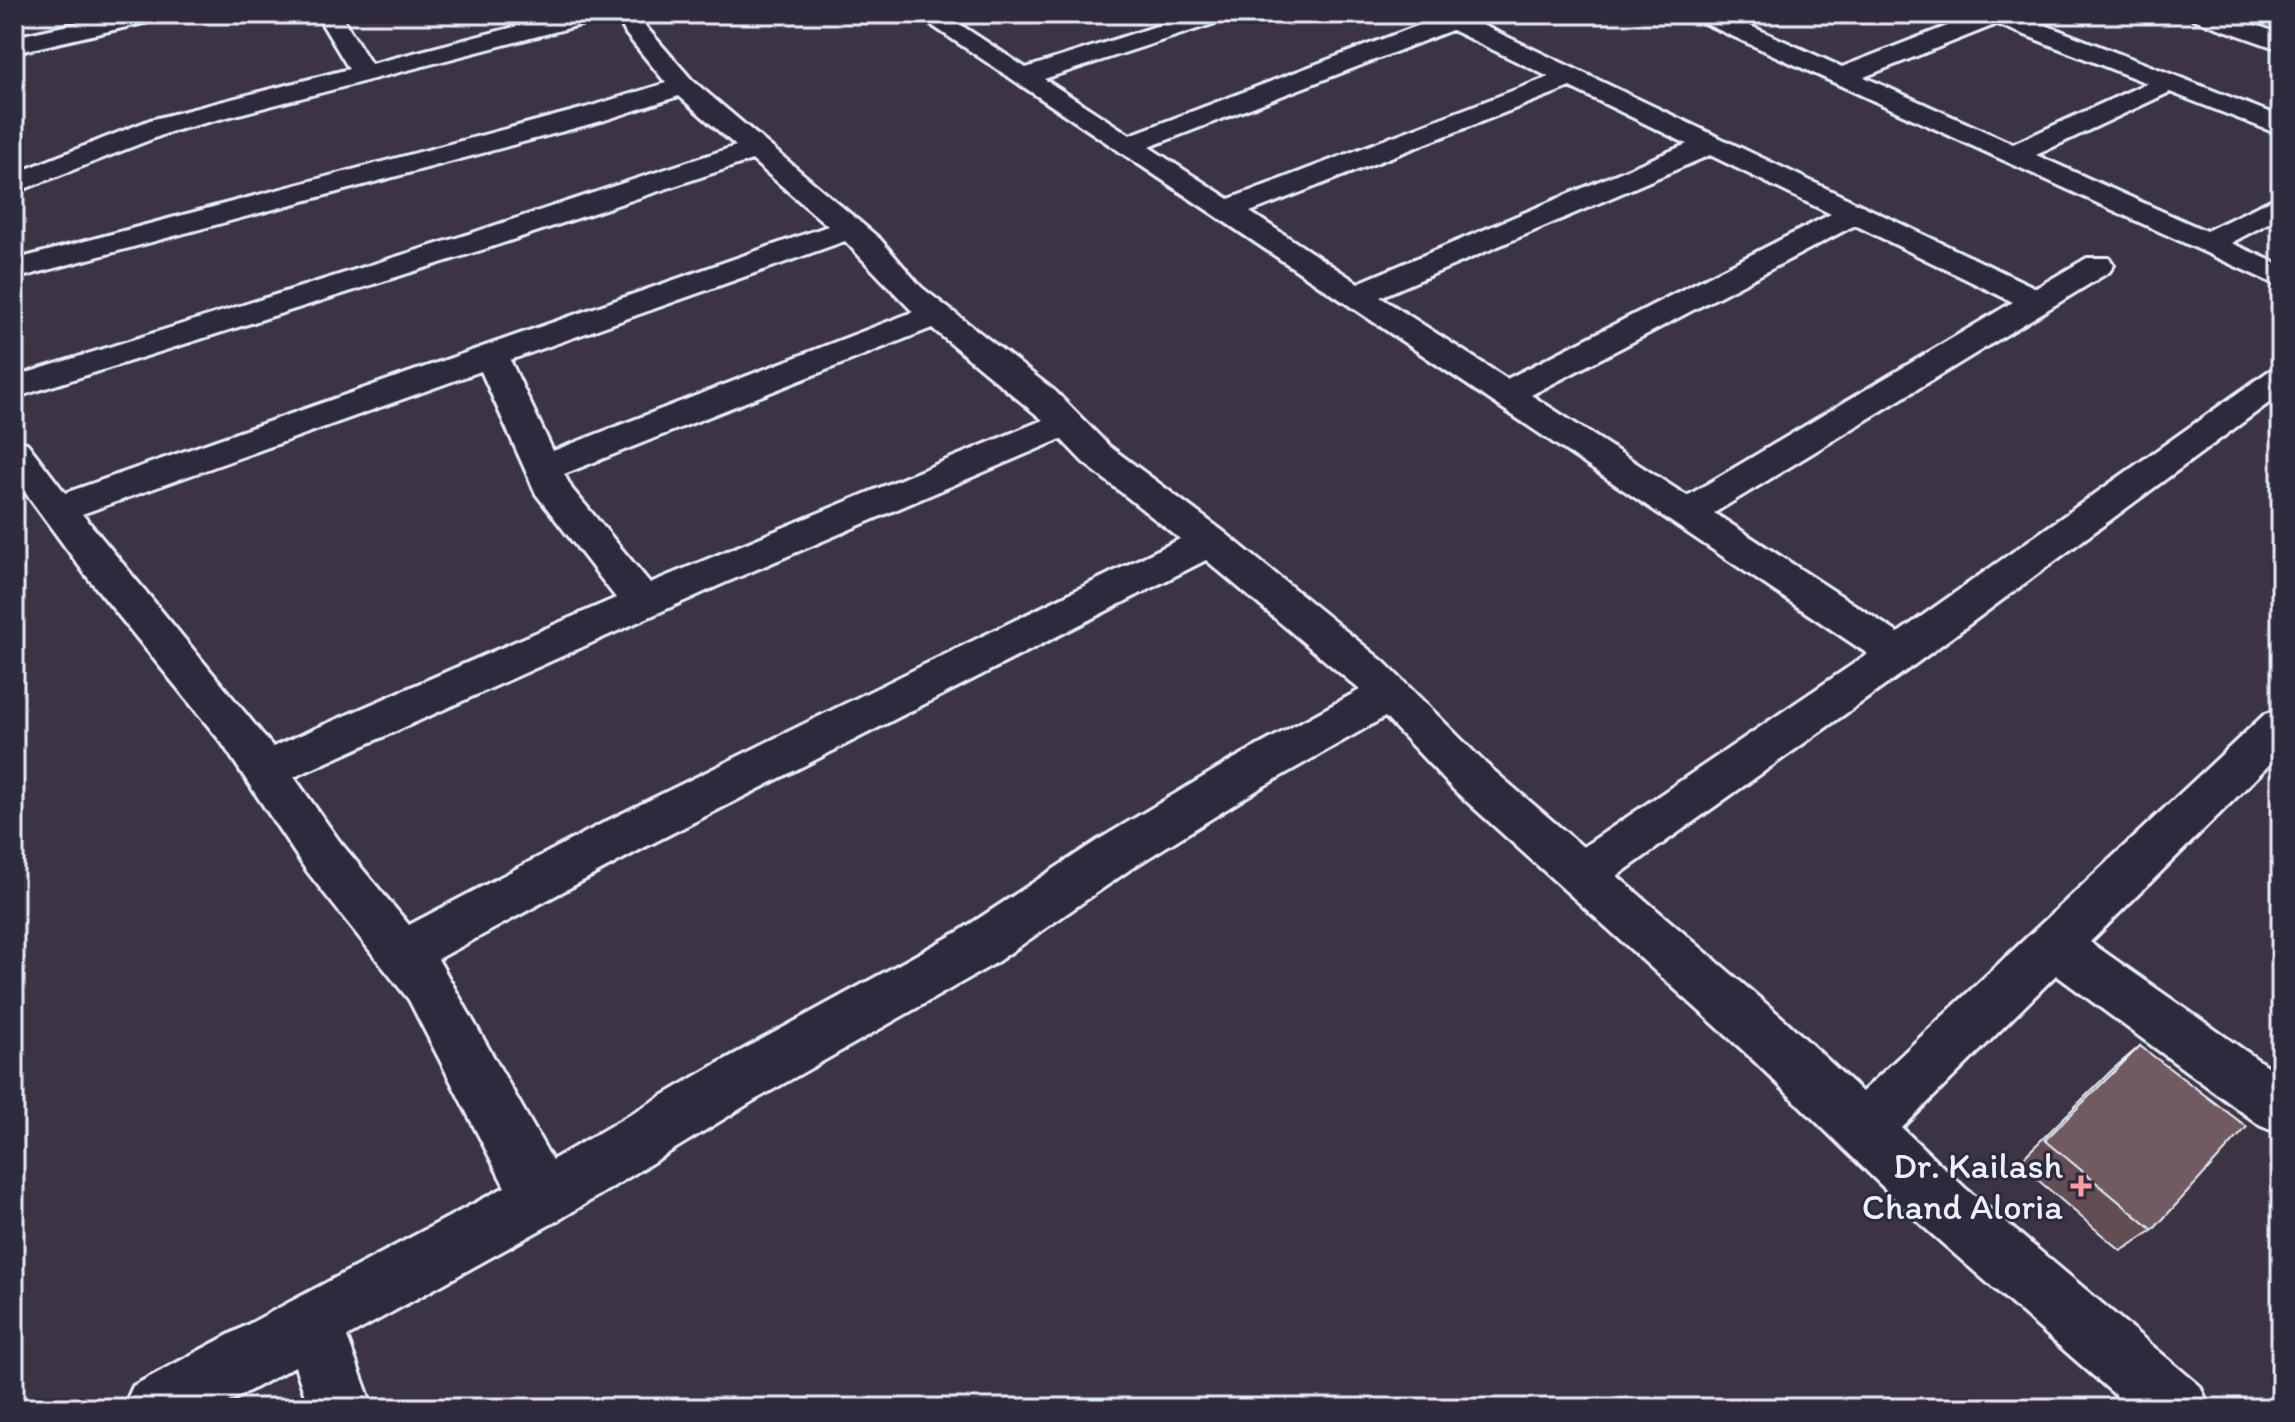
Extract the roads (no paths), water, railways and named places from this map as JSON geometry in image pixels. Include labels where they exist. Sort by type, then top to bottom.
[{"type":"street","points":[[14,45],[148,14]]},
{"type":"street","points":[[328,14],[364,73]]},
{"type":"street","points":[[14,184],[160,126],[600,14],[635,29],[683,86],[850,229],[910,294],[1031,388],[1096,454],[1210,541],[1389,694],[1470,777],[1766,1037],[1945,1208],[2178,1408]]},
{"type":"street","points":[[1024,77],[1219,14]]},
{"type":"street","points":[[1704,14],[2281,277]]},
{"type":"street","points":[[1841,77],[1996,14],[2281,127]]},
{"type":"street","points":[[2202,14],[2281,42]]},
{"type":"street","points":[[939,16],[1024,77],[1899,654]]},
{"type":"street","points":[[1128,145],[1446,17],[2037,301]]},
{"type":"street","points":[[1226,211],[1573,77]]},
{"type":"street","points":[[2013,155],[2169,83]]},
{"type":"street","points":[[14,270],[595,114],[683,86]]},
{"type":"street","points":[[1355,296],[1711,144]]},
{"type":"street","points":[[14,388],[297,297],[552,221],[758,148]]},
{"type":"street","points":[[2209,242],[2281,204]]},
{"type":"street","points":[[1504,395],[1856,213]]},
{"type":"street","points":[[58,509],[259,434],[850,229]]},
{"type":"street","points":[[1685,514],[2098,265]]},
{"type":"street","points":[[544,468],[937,314]]},
{"type":"street","points":[[491,356],[555,494],[643,603]]},
{"type":"street","points":[[1581,875],[1899,654],[2281,378]]},
{"type":"street","points":[[265,770],[643,603],[1067,423]]},
{"type":"street","points":[[14,451],[238,731],[323,856],[427,984],[542,1198]]},
{"type":"street","points":[[401,954],[628,833],[1210,541]]},
{"type":"street","points":[[155,1408],[310,1321],[542,1198],[734,1083],[976,948],[1115,854],[1246,774],[1389,694]]},
{"type":"street","points":[[1862,1129],[2281,726]]},
{"type":"street","points":[[2053,944],[2281,1108]]},
{"type":"street","points":[[310,1321],[341,1408]]},
{"type":"place","name":"Dr. Kailash Chand Aloria","points":[[2081,1186]]}]
